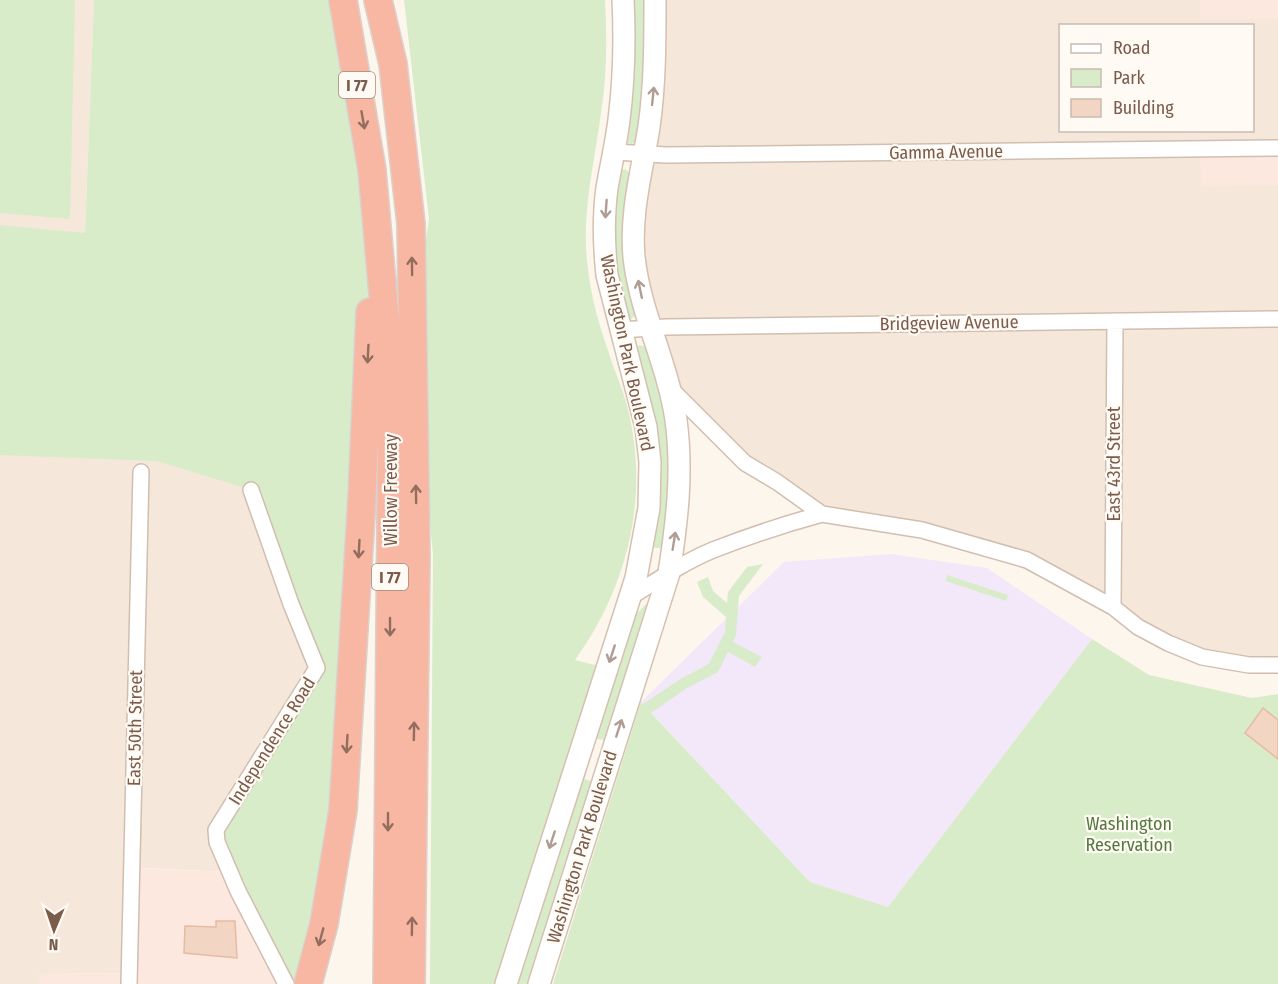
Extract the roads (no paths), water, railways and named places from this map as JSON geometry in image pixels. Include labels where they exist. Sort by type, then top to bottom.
[{"type":"highway","name":"Willow Freeway","points":[[343,0],[372,170],[392,396],[387,984]]},
{"type":"highway","name":"Willow Freeway","points":[[378,0],[393,64],[411,224],[416,556],[411,984]]},
{"type":"highway","points":[[388,0],[393,64]]},
{"type":"highway","points":[[308,984],[324,924],[343,810],[370,318],[372,170]]},
{"type":"street","name":"Washington Park Boulevard","points":[[506,984],[629,598],[641,558],[649,508],[650,462],[641,403],[608,275],[604,237],[607,189],[615,152],[625,61],[623,0]]},
{"type":"street","name":"Washington Park Boulevard","points":[[539,984],[669,573],[678,513],[680,483],[676,419],[640,293],[633,244],[635,199],[644,154],[654,76],[655,0]]},
{"type":"street","name":"Gamma Avenue","points":[[615,152],[723,155],[1278,148]]},
{"type":"street","name":"Bridgeview Avenue","points":[[621,330],[651,327],[1278,319]]},
{"type":"street","name":"East 43rd Street","points":[[1113,607],[1115,321]]},
{"type":"street","name":"Washington Park Boulevard","points":[[668,385],[745,464],[777,482],[822,514]]},
{"type":"street","name":"East 50th Street","points":[[129,984],[141,472]]},
{"type":"street","name":"Independence Road","points":[[251,490],[291,604],[315,658],[317,668],[216,830],[217,842],[238,891],[286,984]]},
{"type":"street","name":"Washington Park Boulevard","points":[[629,598],[669,573],[712,551],[780,525],[822,514],[922,530],[1027,560],[1113,607],[1138,627],[1168,643],[1202,657],[1250,665],[1278,665]]},
{"type":"park label","name":"Washington Reservation","points":[[1129,834]]}]
